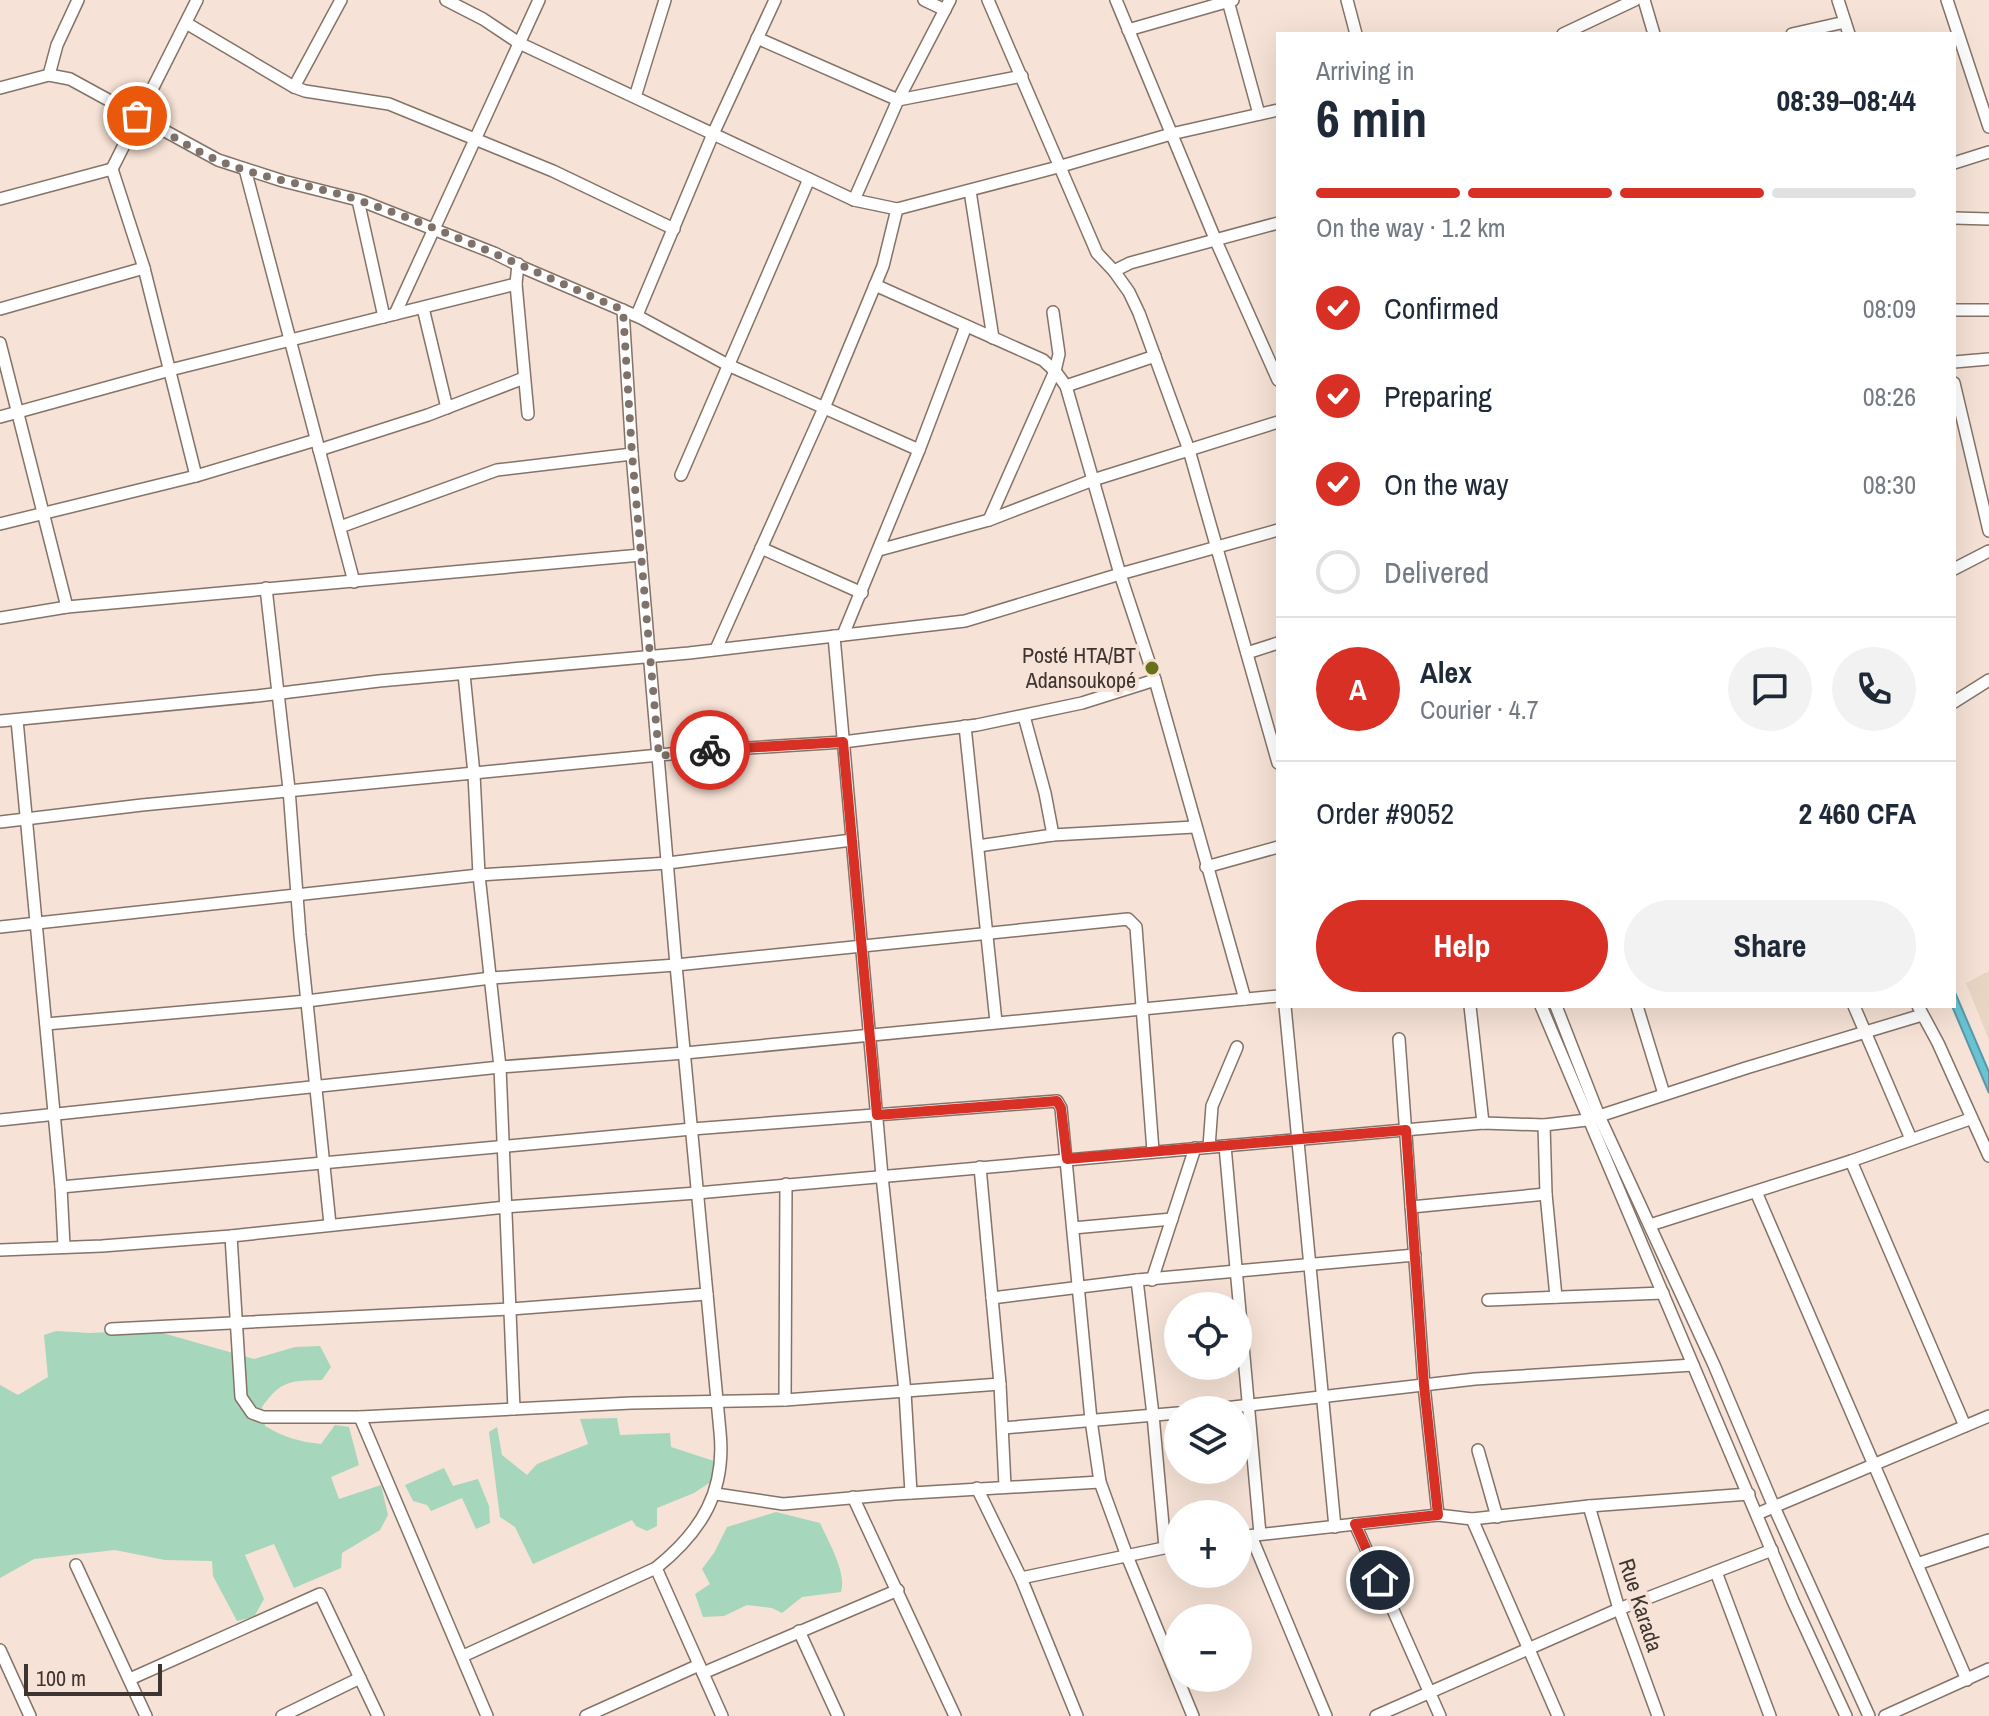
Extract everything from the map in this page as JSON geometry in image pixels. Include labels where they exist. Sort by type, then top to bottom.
[{"type":"street","points":[[49,75],[57,45],[78,0]]},
{"type":"street","points":[[196,476],[144,268],[112,169],[197,0]]},
{"type":"street","points":[[294,87],[341,0]]},
{"type":"street","points":[[446,0],[483,19],[519,43],[854,200],[897,209],[1171,134],[1276,110]]},
{"type":"street","points":[[390,316],[539,0]]},
{"type":"street","points":[[635,97],[665,0]]},
{"type":"street","points":[[637,315],[713,134],[775,0]]},
{"type":"street","points":[[854,200],[898,100],[948,5],[924,0]]},
{"type":"street","points":[[988,0],[1097,253],[1129,292],[1155,356],[1189,450],[1276,751]]},
{"type":"street","points":[[1116,0],[1216,241],[1276,376]]},
{"type":"street","points":[[1347,0],[1355,32]]},
{"type":"street","points":[[1567,32],[1635,0]]},
{"type":"street","points":[[1644,0],[1653,32]]},
{"type":"street","points":[[1810,32],[1847,28],[1838,0]]},
{"type":"street","points":[[1947,0],[1989,127]]},
{"type":"street","points":[[1128,30],[1230,1],[1259,114]]},
{"type":"street","points":[[186,23],[294,87],[389,104],[553,171],[674,229]]},
{"type":"street","points":[[757,38],[898,100],[1022,76]]},
{"type":"street","points":[[0,88],[49,75],[70,79],[218,160],[358,200],[518,264],[637,315],[728,365],[919,450]]},
{"type":"street","points":[[1956,162],[1989,152]]},
{"type":"street","points":[[0,199],[112,169]]},
{"type":"street","points":[[245,169],[354,582]]},
{"type":"street","points":[[681,475],[809,179]]},
{"type":"street","points":[[970,191],[993,338]]},
{"type":"street","points":[[358,200],[390,316]]},
{"type":"street","points":[[716,649],[824,408],[883,266],[897,209]]},
{"type":"street","points":[[1956,218],[1989,219]]},
{"type":"street","points":[[1114,271],[1130,263],[1276,224]]},
{"type":"street","points":[[518,264],[516,284],[528,414]]},
{"type":"street","points":[[0,309],[144,268]]},
{"type":"street","points":[[0,417],[170,370],[516,284]]},
{"type":"street","points":[[875,285],[1043,360],[1066,386],[1120,574],[1155,680],[1245,999]]},
{"type":"street","points":[[423,308],[447,408]]},
{"type":"street","points":[[463,1656],[656,1568],[683,1543],[716,1494],[722,1459],[649,654],[623,310]]},
{"type":"street","points":[[1956,310],[1989,310]]},
{"type":"street","points":[[989,520],[1055,371],[1059,354],[1053,312]]},
{"type":"street","points":[[911,1493],[905,1392],[843,742],[839,636],[862,593],[966,326]]},
{"type":"street","points":[[0,343],[67,607]]},
{"type":"street","points":[[1066,386],[1155,356]]},
{"type":"street","points":[[1956,362],[1989,359]]},
{"type":"street","points":[[0,524],[317,445],[447,408],[524,378]]},
{"type":"street","points":[[1956,391],[1989,531]]},
{"type":"street","points":[[879,550],[989,520],[1093,480],[1276,423]]},
{"type":"street","points":[[340,527],[497,470],[632,454]]},
{"type":"street","points":[[0,721],[965,621],[1276,531]]},
{"type":"street","points":[[761,548],[862,593]]},
{"type":"street","points":[[1956,568],[1989,551]]},
{"type":"street","points":[[0,618],[67,607],[641,555]]},
{"type":"street","points":[[266,588],[289,792],[330,1224]]},
{"type":"street","points":[[1247,653],[1276,644]]},
{"type":"street","points":[[464,674],[474,774],[479,875],[500,1067],[514,1409]]},
{"type":"street","points":[[0,822],[659,756],[843,742],[1024,716],[1082,703],[1155,680]]},
{"type":"street","points":[[1956,701],[1989,680]]},
{"type":"street","points":[[1024,716],[1053,835]]},
{"type":"street","points":[[17,720],[64,1246]]},
{"type":"street","points":[[965,726],[996,1022]]},
{"type":"street","points":[[978,846],[1053,835],[1194,827]]},
{"type":"street","points":[[0,927],[479,875],[668,863],[852,840]]},
{"type":"street","points":[[1206,867],[1276,848]]},
{"type":"street","points":[[46,1024],[307,1001],[491,978],[676,965],[1131,920],[1136,927],[1153,1151]]},
{"type":"street","points":[[0,1120],[500,1067],[685,1053],[1276,996]]},
{"type":"street","points":[[1285,1008],[1335,1527]]},
{"type":"street","points":[[1470,1008],[1483,1123]]},
{"type":"street","points":[[1542,1008],[1593,1118],[1693,1365],[1846,1716]]},
{"type":"street","points":[[1557,1008],[1593,1118],[1650,1225],[1869,1716]]},
{"type":"street","points":[[1638,1008],[1664,1094]]},
{"type":"street","points":[[1855,1008],[1911,1139]]},
{"type":"street","points":[[0,1250],[231,1236],[506,1207],[697,1193],[1483,1123],[1544,1125],[1593,1118],[1865,1033],[1920,1010],[1989,1156]]},
{"type":"street","points":[[1399,1039],[1424,1385],[1438,1515]]},
{"type":"street","points":[[1209,1147],[1214,1100],[1237,1047]]},
{"type":"street","points":[[61,1187],[692,1129],[1057,1101],[1061,1108],[1067,1159],[1091,1420],[1100,1482],[1193,1716]]},
{"type":"street","points":[[1650,1225],[1851,1161],[1970,1119]]},
{"type":"street","points":[[1544,1125],[1546,1194],[1556,1297]]},
{"type":"street","points":[[1225,1146],[1234,1272],[1248,1396]]},
{"type":"street","points":[[1152,1280],[1195,1148]]},
{"type":"street","points":[[1851,1161],[1965,1426]]},
{"type":"street","points":[[980,1167],[1000,1384],[1005,1486]]},
{"type":"street","points":[[785,1400],[786,1184]]},
{"type":"street","points":[[1756,1192],[1967,1680]]},
{"type":"street","points":[[1411,1207],[1546,1194]]},
{"type":"street","points":[[1073,1228],[1172,1219]]},
{"type":"street","points":[[231,1236],[241,1397],[252,1413],[263,1417],[360,1417],[785,1400],[1000,1384]]},
{"type":"street","points":[[992,1298],[1137,1280],[1415,1255]]},
{"type":"street","points":[[1137,1280],[1165,1500]]},
{"type":"street","points":[[1488,1300],[1663,1293]]},
{"type":"street","points":[[111,1329],[511,1309],[707,1294]]},
{"type":"street","points":[[1252,1406],[1475,1379],[1693,1365]]},
{"type":"street","points":[[1003,1428],[1164,1414]]},
{"type":"street","points":[[1757,1514],[1989,1416]]},
{"type":"street","points":[[360,1417],[487,1716]]},
{"type":"street","points":[[1478,1450],[1497,1517]]},
{"type":"street","points":[[1252,1461],[1256,1535],[1326,1716]]},
{"type":"street","points":[[716,1494],[783,1504],[1005,1486],[1100,1482]]},
{"type":"street","points":[[977,1488],[1021,1578],[1077,1716]]},
{"type":"street","points":[[1252,1535],[1438,1515],[1472,1519],[1589,1506],[1749,1494]]},
{"type":"street","points":[[853,1497],[955,1716]]},
{"type":"street","name":"Rue Karada","points":[[1589,1506],[1619,1609],[1658,1716]]},
{"type":"street","points":[[1472,1519],[1558,1716]]},
{"type":"street","points":[[1355,1524],[1440,1716]]},
{"type":"street","points":[[1917,1564],[1989,1540]]},
{"type":"street","points":[[1021,1578],[1164,1548]]},
{"type":"street","points":[[1376,1716],[1619,1609],[1772,1550]]},
{"type":"street","points":[[76,1565],[146,1716]]},
{"type":"street","points":[[656,1568],[722,1716]]},
{"type":"street","points":[[1716,1572],[1770,1716]]},
{"type":"street","points":[[586,1716],[898,1590]]},
{"type":"street","points":[[130,1679],[320,1594],[378,1716]]},
{"type":"street","points":[[799,1631],[838,1716]]},
{"type":"street","points":[[0,1650],[30,1716]]},
{"type":"street","points":[[1885,1716],[1989,1669]]},
{"type":"street","points":[[282,1716],[360,1678]]},
{"type":"shaded area","points":[[1989,971],[1989,1040],[1966,983]]},
{"type":"green space","points":[[152,1330],[254,1359],[295,1347],[320,1346],[331,1367],[322,1380],[294,1382],[275,1392],[262,1407],[265,1426],[292,1438],[321,1444],[335,1425],[349,1427],[359,1465],[331,1477],[339,1499],[381,1485],[388,1515],[380,1530],[342,1553],[341,1568],[294,1588],[274,1544],[245,1555],[264,1599],[254,1617],[237,1621],[213,1576],[212,1561],[165,1560],[115,1550],[34,1559],[0,1578],[0,1385],[18,1395],[48,1377],[44,1335],[56,1331]]},
{"type":"green space","points":[[617,1418],[620,1435],[670,1433],[671,1447],[714,1461],[712,1481],[694,1493],[657,1508],[657,1526],[647,1531],[636,1526],[632,1520],[533,1564],[515,1527],[500,1517],[489,1432],[497,1427],[502,1455],[527,1475],[537,1464],[588,1444],[580,1419]]},
{"type":"green space","points":[[444,1468],[453,1486],[478,1479],[489,1506],[490,1523],[476,1529],[462,1498],[431,1511],[427,1505],[413,1501],[405,1485]]},
{"type":"green space","points":[[776,1512],[820,1523],[839,1566],[841,1592],[802,1597],[782,1613],[772,1608],[747,1605],[724,1616],[703,1617],[695,1594],[710,1584],[702,1569],[727,1527]]},
{"type":"water","points":[[1956,995],[1989,1072],[1989,1093],[1953,1008],[1956,1008]]},
{"type":"way so far","points":[[137,116],[218,160],[362,201],[494,253],[623,310],[632,454],[659,756],[710,750]]},
{"type":"place","name":"Posté HTA/BT Adansoukopé","points":[[1152,668]]},
{"type":"route","points":[[710,750],[843,742],[877,1115],[1057,1101],[1061,1108],[1067,1159],[1406,1130],[1424,1385],[1438,1515],[1355,1524],[1380,1580]]}]
